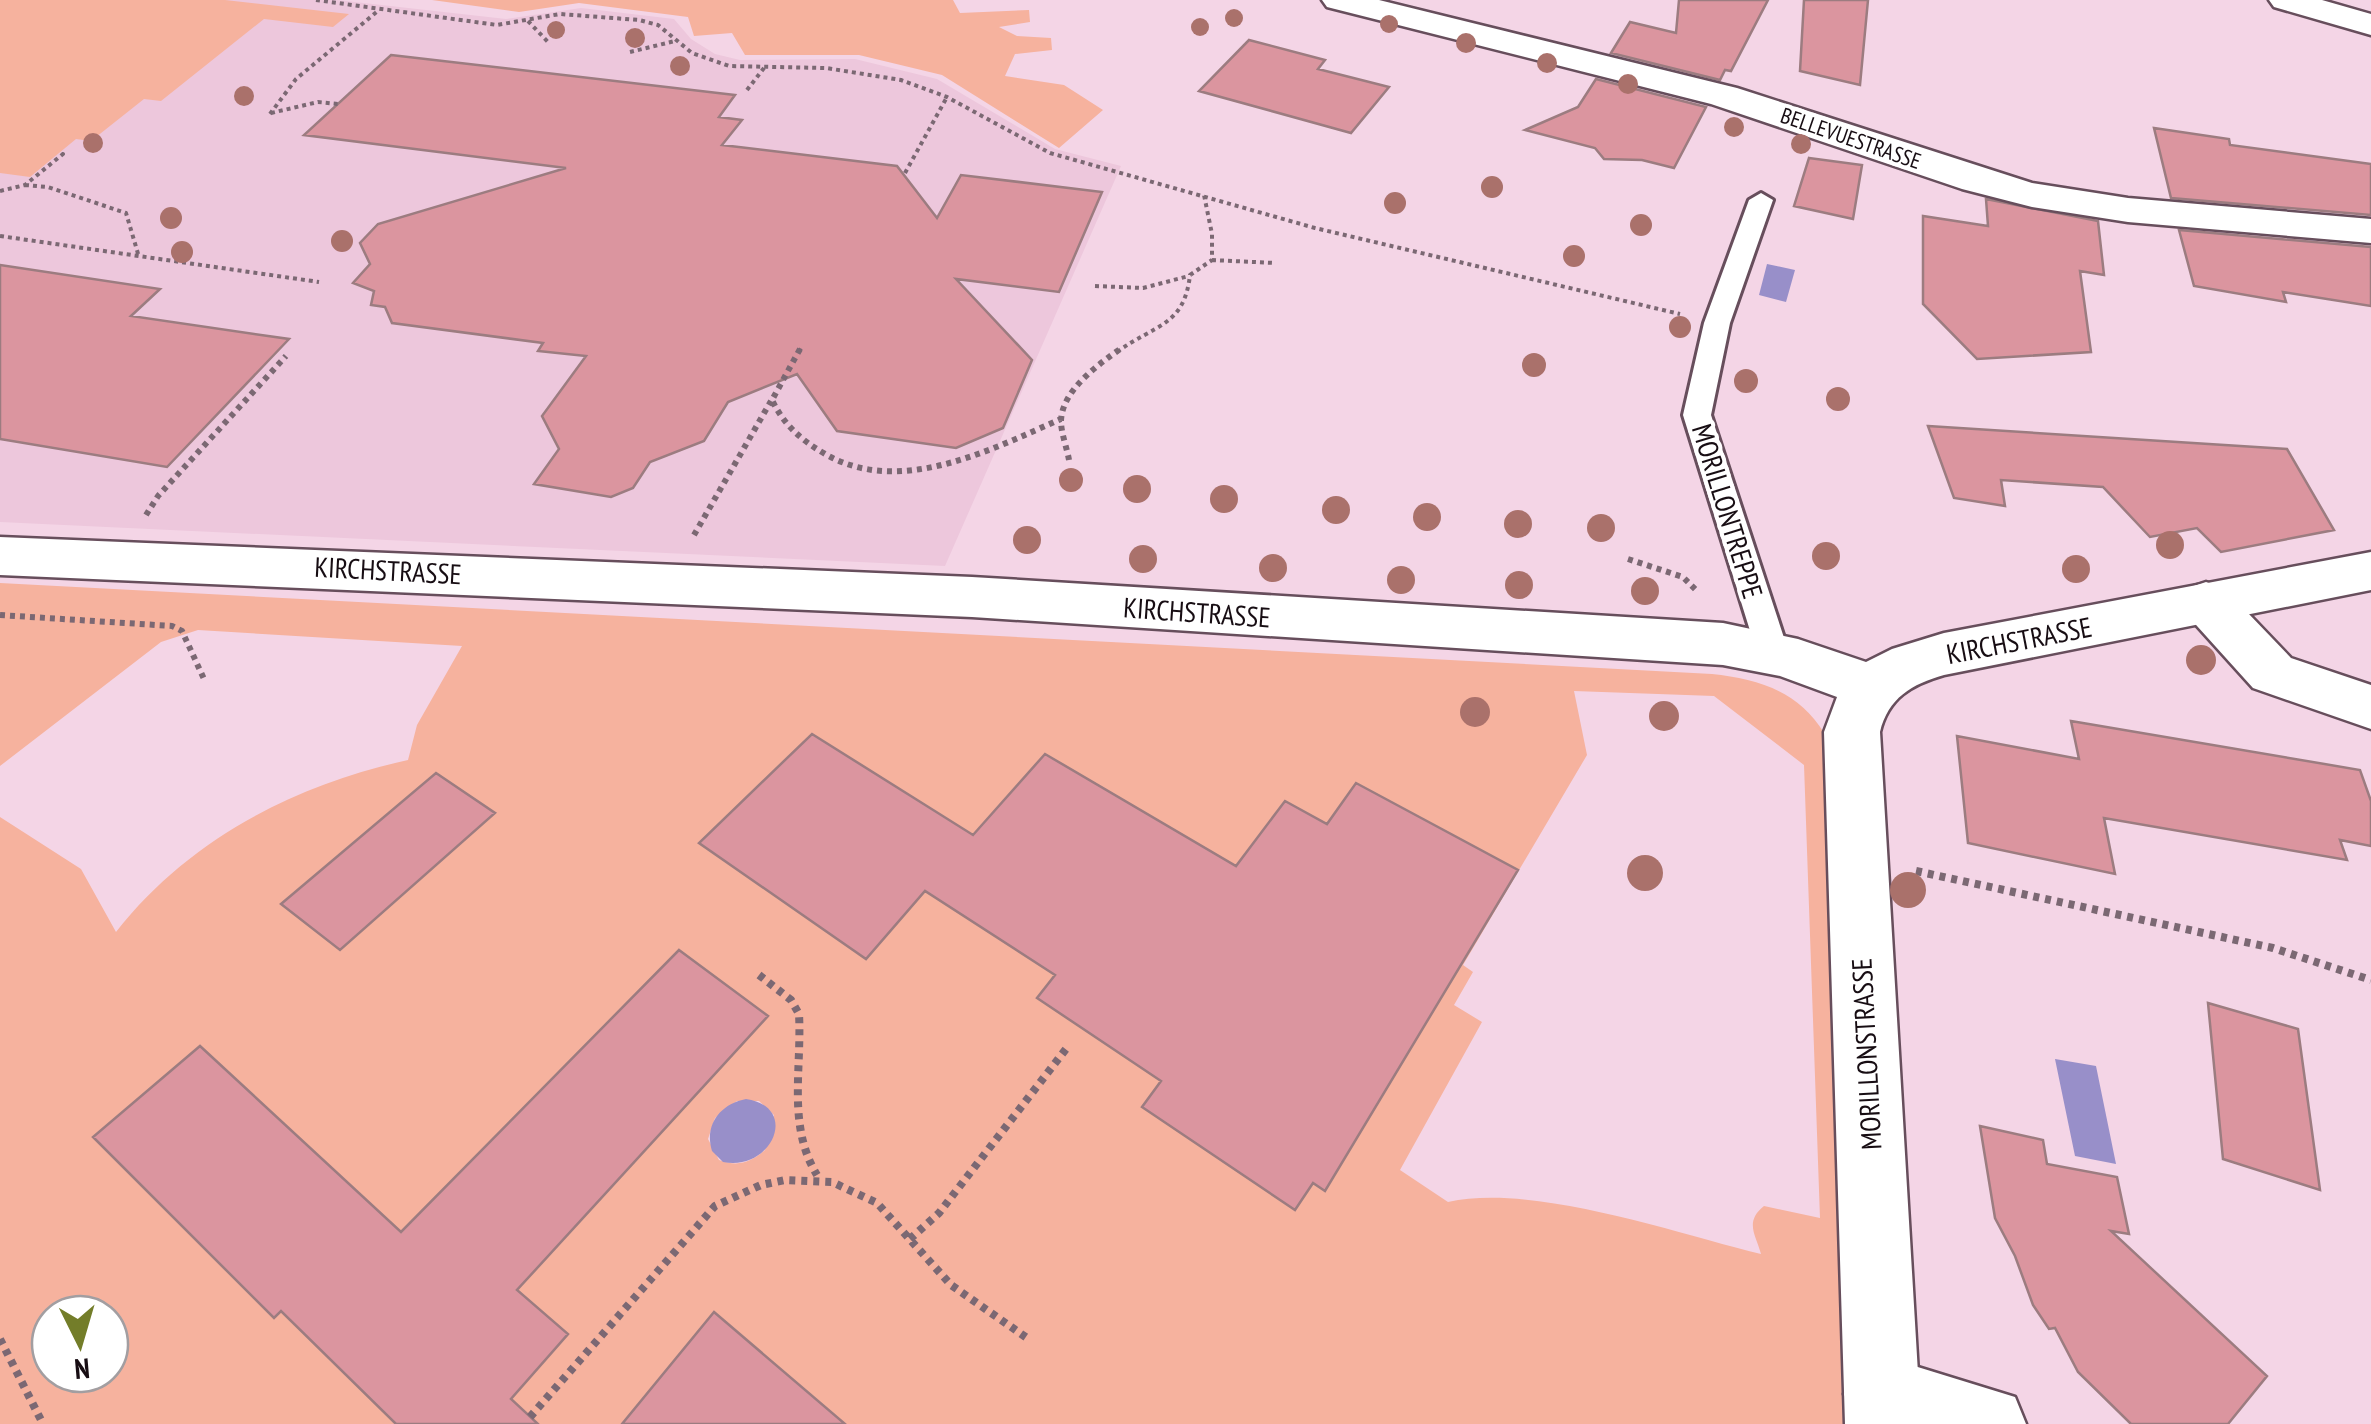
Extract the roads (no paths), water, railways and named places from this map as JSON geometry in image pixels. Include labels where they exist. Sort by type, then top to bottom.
[{"type":"street","name":"BELLEVUESTRASSE","points":[[1339,0],[1724,96],[1976,181],[2032,195],[2128,210],[2371,232]]},
{"type":"street","points":[[2286,0],[2371,26]]},
{"type":"street","name":"KIRCHSTRASSE","points":[[0,556],[972,597],[1772,650],[1869,687],[1894,670],[1944,654],[2371,571]]},
{"type":"street","points":[[2206,602],[2272,673],[2371,707]]},
{"type":"street","name":"MORILLONSTRASSE","points":[[1869,687],[1852,732],[1882,1409]]},
{"type":"street","points":[[1882,1409],[1988,1424]]},
{"type":"lane","name":"MORILLONTREPPE","points":[[1762,200],[1717,323],[1697,415],[1772,650]]}]
